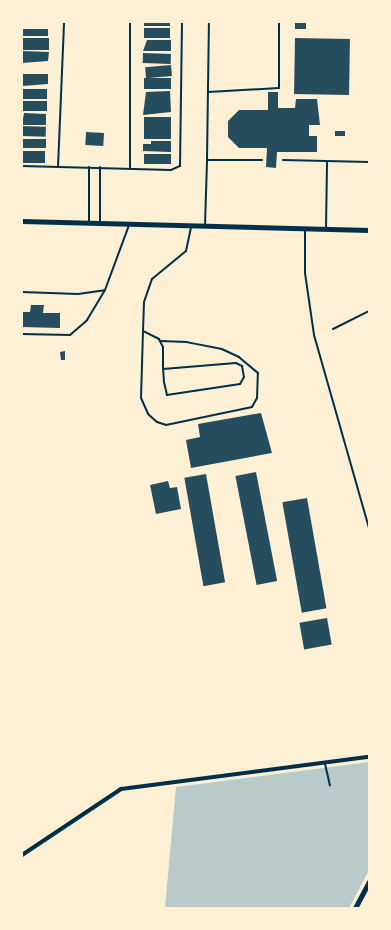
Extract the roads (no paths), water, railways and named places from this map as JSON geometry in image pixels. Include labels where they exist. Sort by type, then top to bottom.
[{"type":"street","points":[[22,221],[369,230]]},
{"type":"street","points":[[22,856],[121,789],[325,764],[369,757]]},
{"type":"street","points":[[355,908],[369,882]]},
{"type":"lane","points":[[58,167],[64,22]]},
{"type":"lane","points":[[130,22],[130,168]]},
{"type":"lane","points":[[22,166],[171,170],[180,166],[182,22]]},
{"type":"lane","points":[[205,226],[209,22]]},
{"type":"lane","points":[[208,92],[279,88],[279,22]]},
{"type":"lane","points":[[207,160],[262,160]]},
{"type":"lane","points":[[283,160],[369,162]]},
{"type":"lane","points":[[326,229],[327,161]]},
{"type":"lane","points":[[89,167],[89,223]]},
{"type":"lane","points":[[100,167],[100,223]]},
{"type":"lane","points":[[22,334],[70,335],[88,320],[105,290],[129,224]]},
{"type":"lane","points":[[143,331],[160,341],[187,342],[222,349],[239,357],[258,373],[257,398],[252,407],[166,425],[157,422],[148,414],[141,398],[143,331],[144,302],[152,279],[186,250],[191,226]]},
{"type":"lane","points":[[305,229],[305,273],[314,335],[369,528]]},
{"type":"lane","points":[[22,292],[78,294],[105,290]]},
{"type":"lane","points":[[334,329],[369,311]]},
{"type":"lane","points":[[160,341],[163,369],[167,395],[174,396],[240,384],[244,376],[242,366],[236,363],[163,369]]},
{"type":"lane","points":[[325,764],[330,785]]}]
